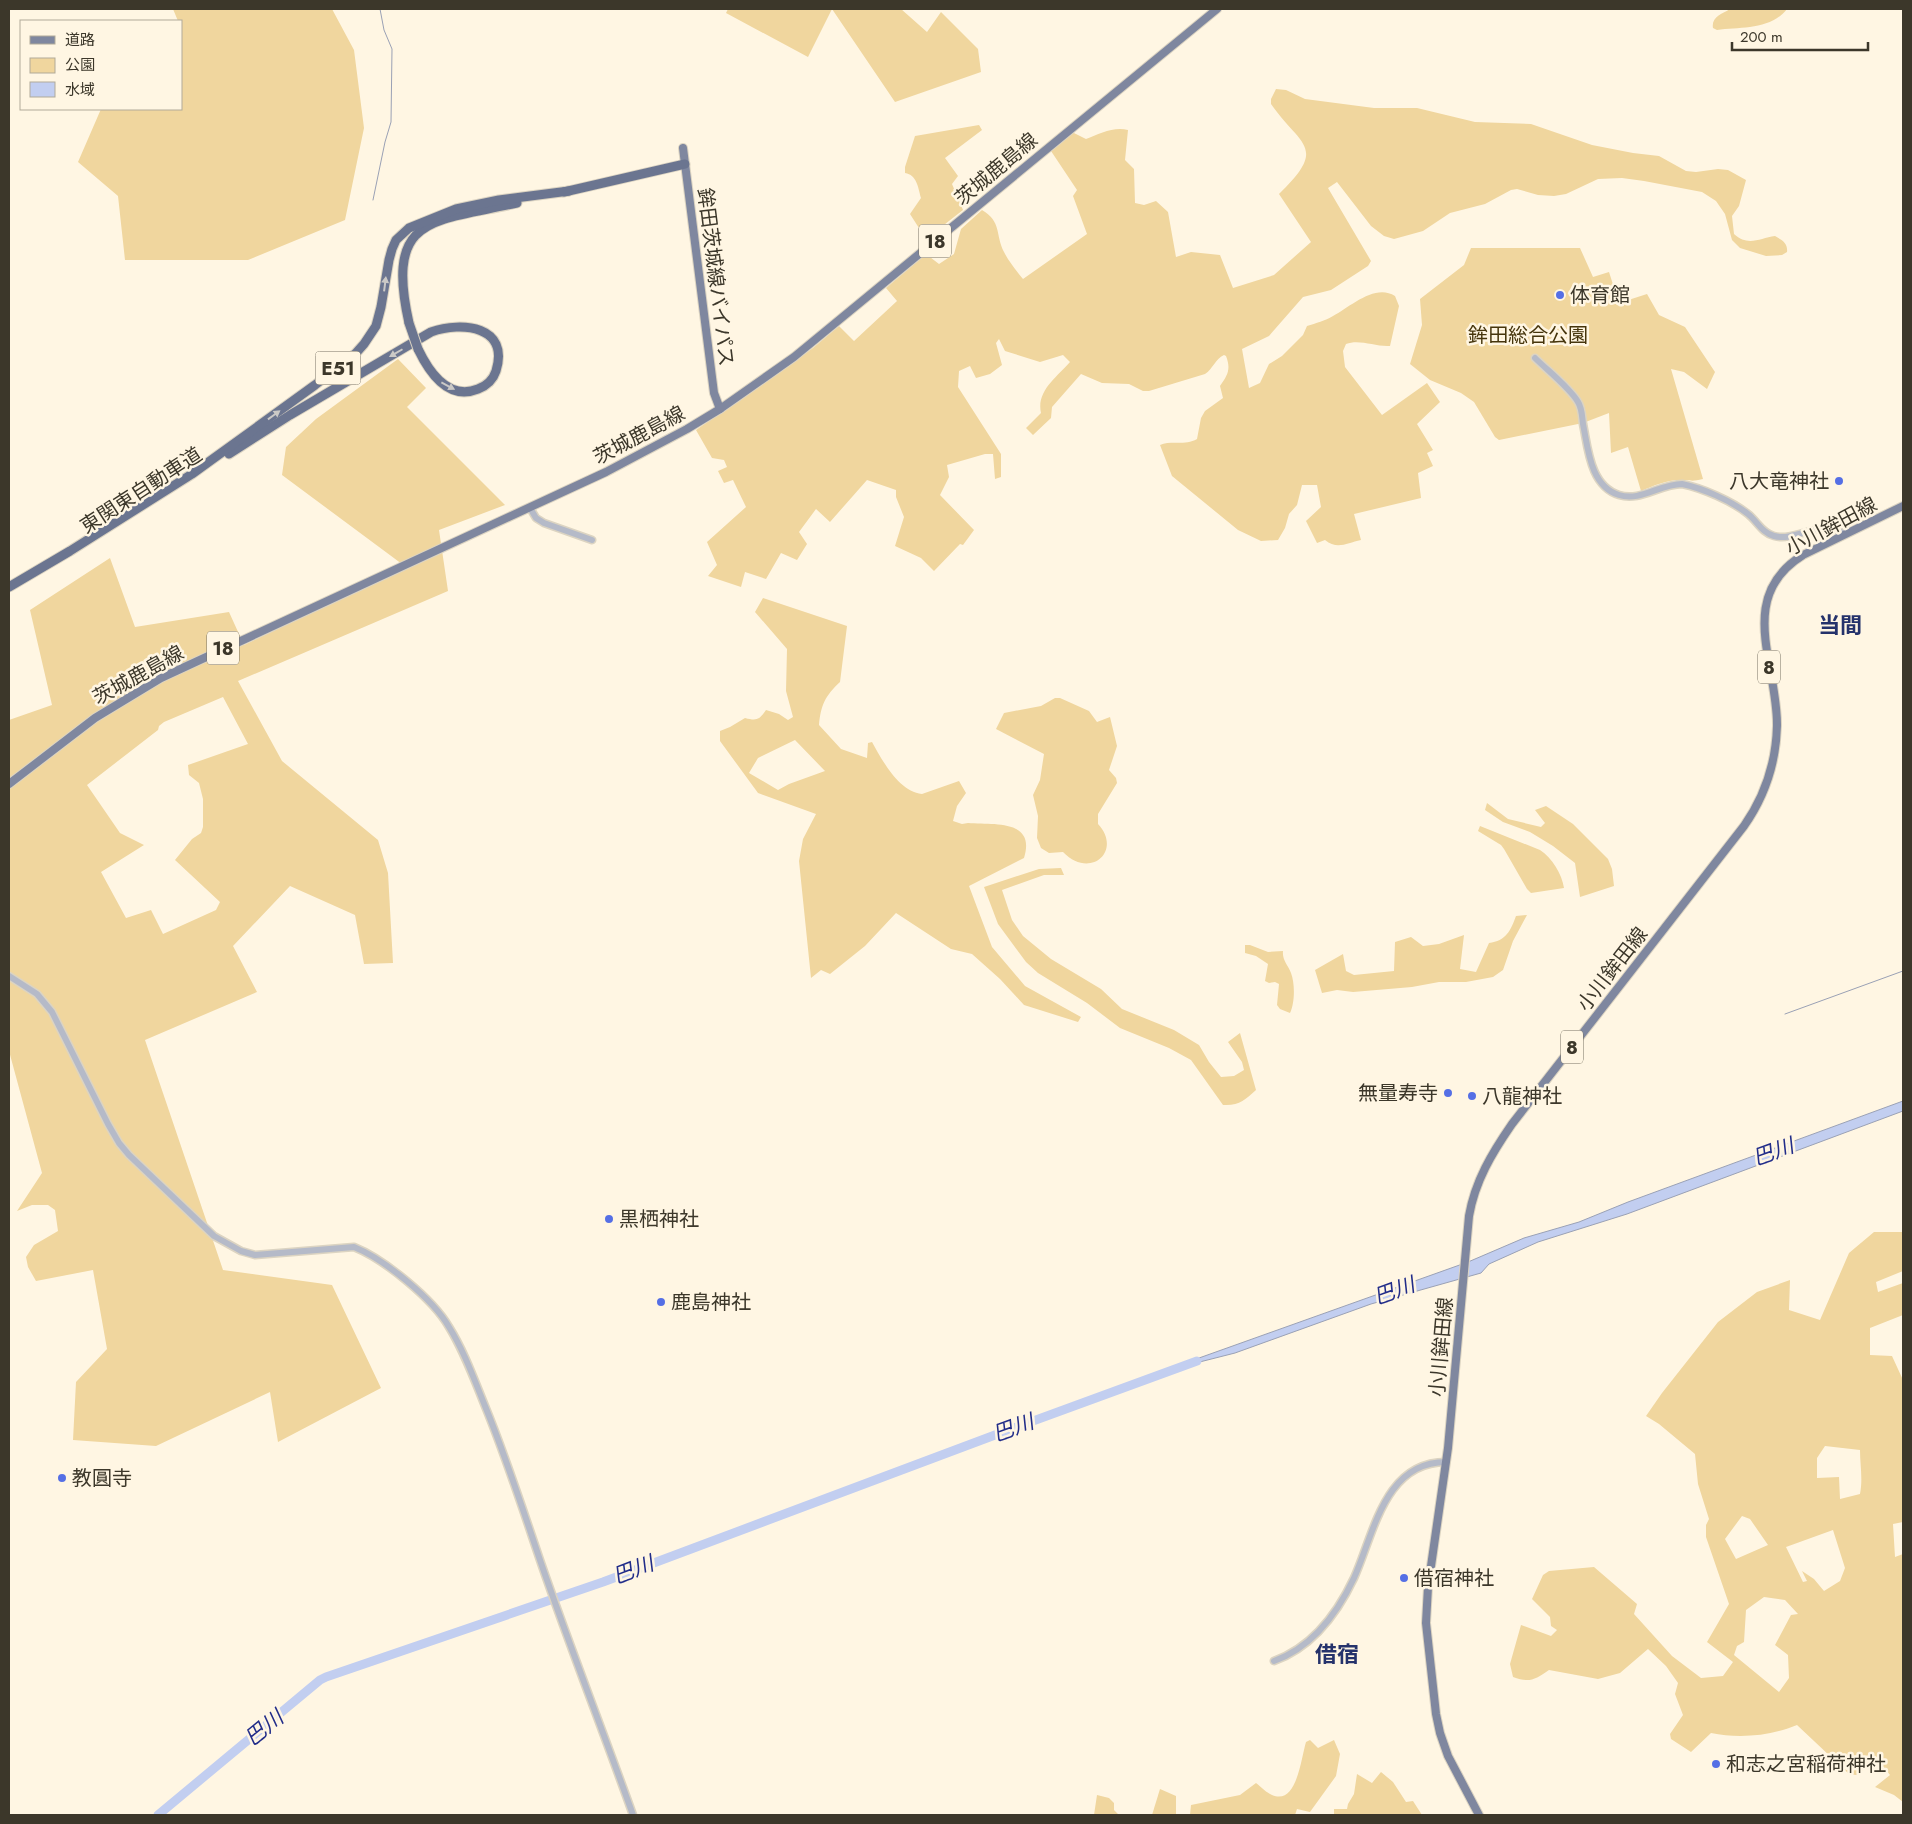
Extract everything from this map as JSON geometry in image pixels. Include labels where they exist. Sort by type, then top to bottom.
[{"type":"highway","points":[[569,191],[684,164]]},
{"type":"highway","name":"東関東自動車道","points":[[9,587],[192,474],[315,386],[360,348],[371,335],[379,316],[389,260],[396,240],[409,228],[462,208],[499,200],[569,191]]},
{"type":"highway","name":"東関東自動車道","points":[[9,592],[122,523],[290,415],[431,332],[442,328],[465,326],[484,331],[492,339],[498,356],[496,372],[492,380],[470,392],[459,392],[441,383],[434,376],[418,349],[409,323],[403,287],[403,267],[407,247],[418,232],[432,223],[569,191]]},
{"type":"main road","name":"茨城鹿島線","points":[[9,784],[95,718],[161,678],[530,508],[646,452],[720,409],[817,338],[1217,9]]},
{"type":"main road","name":"鉾田茨城線バイパス","points":[[683,148],[714,393],[720,409]]},
{"type":"main road","name":"小川鉾田線","points":[[1479,1815],[1442,1740],[1436,1714],[1427,1635],[1427,1596],[1446,1462],[1469,1216],[1475,1191],[1483,1170],[1501,1140],[1744,826],[1760,800],[1771,771],[1777,729],[1764,634],[1765,612],[1768,598],[1780,575],[1802,555],[1903,506]]},
{"type":"street","points":[[1535,358],[1579,402],[1593,469],[1600,482],[1613,492],[1619,495],[1636,496],[1674,484],[1682,484],[1734,504],[1750,515],[1772,536],[1787,537],[1807,531],[1827,529],[1836,530],[1844,534]]},
{"type":"street","points":[[530,508],[541,522],[592,540]]},
{"type":"street","points":[[9,976],[37,994],[52,1012],[119,1143],[129,1155],[214,1236],[241,1251],[255,1255],[354,1247],[371,1255],[392,1270],[435,1308],[449,1326],[469,1367],[494,1428],[546,1578],[633,1815]]},
{"type":"street","points":[[1274,1661],[1303,1645],[1322,1629],[1334,1614],[1354,1578],[1379,1512],[1395,1486],[1406,1476],[1420,1468],[1434,1463],[1446,1462]]},
{"type":"green space","points":[[173,9],[332,9],[354,50],[364,128],[345,220],[248,260],[125,260],[118,196],[78,162],[101,110],[182,110],[182,20],[178,20]]},
{"type":"green space","points":[[728,9],[832,9],[808,57],[726,13]]},
{"type":"green space","points":[[832,9],[901,9],[927,32],[941,12],[978,49],[981,72],[895,102]]},
{"type":"green space","points":[[1730,9],[1787,9],[1773,21],[1764,24],[1745,28],[1717,30],[1713,28],[1715,18]]},
{"type":"green space","points":[[1276,89],[1286,90],[1305,99],[1374,108],[1417,108],[1475,122],[1531,124],[1592,145],[1659,156],[1686,171],[1728,170],[1746,180],[1739,206],[1732,216],[1734,234],[1739,238],[1749,241],[1775,236],[1785,244],[1787,252],[1782,255],[1766,256],[1740,248],[1732,240],[1725,214],[1716,201],[1702,192],[1644,181],[1622,178],[1598,179],[1566,194],[1554,196],[1538,195],[1517,189],[1511,190],[1485,204],[1450,213],[1423,231],[1394,239],[1384,236],[1371,226],[1337,182],[1328,188],[1371,261],[1368,266],[1331,290],[1303,297],[1269,336],[1242,349],[1249,388],[1260,383],[1269,364],[1282,356],[1303,335],[1307,326],[1330,318],[1371,294],[1379,292],[1395,296],[1399,306],[1390,346],[1357,342],[1346,344],[1343,351],[1345,367],[1382,415],[1427,383],[1440,402],[1417,424],[1433,450],[1427,453],[1433,466],[1418,473],[1421,498],[1354,514],[1361,540],[1338,545],[1325,540],[1317,543],[1306,521],[1321,507],[1317,485],[1302,485],[1297,505],[1289,514],[1285,528],[1278,540],[1261,541],[1238,530],[1172,476],[1160,445],[1188,442],[1197,439],[1201,418],[1205,411],[1223,398],[1220,386],[1228,372],[1226,356],[1224,355],[1218,359],[1205,374],[1149,391],[1143,391],[1129,384],[1102,383],[1081,374],[1052,407],[1051,418],[1033,435],[1026,428],[1041,413],[1040,405],[1042,398],[1049,385],[1070,362],[1063,355],[1040,362],[1005,351],[999,339],[996,343],[1002,365],[990,374],[976,378],[970,366],[959,371],[958,387],[1001,454],[1001,477],[995,479],[993,454],[985,454],[947,465],[949,477],[940,495],[974,530],[963,545],[960,544],[934,571],[921,558],[895,546],[904,517],[896,497],[896,490],[867,480],[830,522],[816,509],[799,532],[807,544],[797,560],[781,553],[766,579],[745,572],[741,587],[708,576],[717,565],[707,542],[746,507],[733,480],[724,483],[718,471],[727,467],[724,460],[712,458],[696,430],[813,348],[839,326],[854,341],[897,301],[886,288],[926,254],[939,264],[954,254],[961,229],[982,210],[993,219],[1004,252],[1023,279],[1087,234],[1073,196],[1077,190],[1051,151],[1072,132],[1086,139],[1112,130],[1128,130],[1125,160],[1134,169],[1135,203],[1144,205],[1156,201],[1168,212],[1176,257],[1191,252],[1220,255],[1233,288],[1274,275],[1311,242],[1279,194],[1303,166],[1306,156],[1305,147],[1299,138],[1271,104],[1271,99]]},
{"type":"green space","points":[[979,125],[982,130],[945,158],[958,176],[952,184],[963,210],[926,239],[910,214],[921,198],[918,186],[912,176],[905,173],[905,167],[915,136]]},
{"type":"green space","name":"鉾田総合公園","points":[[1471,248],[1580,248],[1593,277],[1609,272],[1619,303],[1647,294],[1659,315],[1685,327],[1715,372],[1707,389],[1684,372],[1671,369],[1703,479],[1670,481],[1641,491],[1628,447],[1611,453],[1609,413],[1583,423],[1499,440],[1495,437],[1474,402],[1461,393],[1430,380],[1410,364],[1422,325],[1420,299],[1464,265]]},
{"type":"green space","points":[[398,359],[426,388],[407,407],[505,505],[439,530],[448,591],[238,681],[282,761],[378,840],[388,873],[393,963],[364,964],[355,915],[290,886],[233,946],[257,992],[145,1040],[223,1270],[332,1285],[381,1388],[278,1442],[270,1392],[156,1446],[73,1440],[76,1382],[107,1349],[93,1270],[36,1281],[28,1267],[26,1257],[34,1245],[58,1231],[55,1210],[48,1205],[32,1205],[17,1211],[42,1173],[9,1051],[9,720],[52,705],[30,610],[110,558],[135,627],[229,612],[244,645],[406,567],[282,475],[286,447],[316,419]],"holes":[[[223,697],[248,744],[188,765],[189,775],[199,783],[203,799],[203,827],[201,833],[192,839],[175,860],[220,902],[216,910],[163,934],[151,910],[126,918],[101,872],[144,845],[120,833],[87,785],[158,730],[159,726],[164,722]]]},
{"type":"green space","points":[[763,598],[847,626],[840,682],[825,701],[819,725],[841,749],[867,758],[868,743],[872,742],[892,774],[906,788],[914,792],[922,794],[959,781],[966,793],[957,806],[953,821],[962,824],[989,824],[1010,827],[1018,830],[1024,836],[1026,845],[1024,858],[969,886],[992,947],[1025,986],[1081,1017],[1078,1022],[1024,1005],[1000,979],[972,954],[951,949],[896,913],[865,946],[830,974],[821,970],[811,978],[799,861],[803,839],[816,814],[758,793],[720,741],[720,731],[745,718],[757,719],[766,710],[779,714],[788,720],[793,717],[786,691],[787,649],[755,612]],"holes":[[[795,740],[825,771],[778,790],[749,773],[758,758]]]},
{"type":"green space","points":[[1055,698],[1060,698],[1089,711],[1097,722],[1110,717],[1117,746],[1109,770],[1116,778],[1117,783],[1098,814],[1098,824],[1105,834],[1107,844],[1105,852],[1100,859],[1093,863],[1083,863],[1073,860],[1063,852],[1049,853],[1041,848],[1037,838],[1038,816],[1033,795],[1040,780],[1044,754],[996,729],[1004,713],[1041,706]]},
{"type":"green space","points":[[1487,803],[1508,819],[1541,827],[1545,823],[1535,810],[1546,806],[1573,824],[1608,859],[1612,869],[1614,886],[1580,897],[1575,863],[1553,846],[1530,832],[1503,822],[1485,810]]},
{"type":"green space","points":[[1480,826],[1540,850],[1549,857],[1556,867],[1564,888],[1531,893],[1501,845],[1478,831]]},
{"type":"green space","points":[[1061,868],[1064,875],[1044,875],[1002,890],[1012,920],[1023,936],[1051,959],[1101,989],[1122,1009],[1174,1030],[1199,1045],[1221,1077],[1234,1076],[1244,1070],[1242,1062],[1228,1042],[1240,1033],[1256,1090],[1248,1097],[1238,1103],[1223,1105],[1191,1060],[1169,1048],[1120,1028],[1087,1003],[1038,973],[1026,962],[998,924],[984,887],[1039,869]]},
{"type":"green space","points":[[1527,915],[1513,941],[1503,970],[1493,977],[1466,982],[1439,982],[1412,987],[1353,992],[1337,990],[1322,993],[1315,970],[1343,954],[1346,971],[1354,975],[1394,971],[1395,942],[1411,937],[1423,946],[1439,944],[1464,935],[1460,969],[1476,972],[1489,943],[1500,940],[1507,934],[1516,916]]},
{"type":"green space","points":[[1245,945],[1268,952],[1283,951],[1283,957],[1293,982],[1294,999],[1290,1013],[1280,1009],[1277,1005],[1279,984],[1265,981],[1268,964],[1256,956],[1245,953]]},
{"type":"green space","points":[[1874,1232],[1903,1232],[1903,1271],[1876,1282],[1878,1292],[1903,1283],[1903,1315],[1870,1328],[1870,1355],[1892,1356],[1903,1380],[1903,1522],[1893,1524],[1895,1557],[1903,1554],[1903,1802],[1894,1795],[1875,1787],[1890,1775],[1878,1760],[1856,1775],[1849,1774],[1797,1725],[1766,1734],[1733,1736],[1711,1733],[1691,1752],[1671,1739],[1670,1734],[1683,1715],[1675,1694],[1678,1683],[1666,1666],[1648,1649],[1620,1673],[1598,1679],[1549,1670],[1532,1680],[1523,1680],[1513,1677],[1510,1664],[1521,1625],[1551,1636],[1557,1630],[1551,1626],[1550,1617],[1532,1599],[1543,1575],[1549,1571],[1594,1567],[1637,1604],[1634,1614],[1672,1656],[1701,1678],[1723,1676],[1733,1662],[1707,1642],[1729,1604],[1706,1537],[1706,1525],[1709,1519],[1698,1484],[1695,1454],[1659,1424],[1646,1416],[1718,1322],[1757,1292],[1790,1280],[1789,1310],[1820,1320],[1849,1253]],"holes":[[[1825,1446],[1860,1450],[1860,1494],[1840,1499],[1839,1477],[1817,1478],[1817,1458]],[[1742,1516],[1750,1519],[1768,1545],[1736,1559],[1725,1539]],[[1833,1530],[1845,1568],[1840,1581],[1824,1591],[1814,1579],[1802,1571],[1807,1581],[1803,1582],[1786,1547]],[[1764,1597],[1785,1600],[1798,1614],[1791,1615],[1775,1645],[1788,1655],[1789,1678],[1779,1692],[1734,1655],[1737,1646],[1744,1642],[1746,1610]]]},
{"type":"green space","points":[[1310,1740],[1318,1748],[1334,1740],[1340,1754],[1336,1776],[1310,1812],[1297,1809],[1295,1815],[1190,1815],[1191,1805],[1240,1795],[1256,1783],[1272,1795],[1280,1797],[1287,1794],[1300,1769],[1306,1742]]},
{"type":"green space","points":[[1381,1772],[1393,1782],[1406,1802],[1413,1801],[1422,1815],[1334,1815],[1334,1809],[1347,1809],[1354,1794],[1357,1774],[1372,1783]]},
{"type":"green space","points":[[1160,1789],[1176,1796],[1176,1815],[1152,1815]]},
{"type":"green space","points":[[1097,1795],[1109,1798],[1114,1803],[1114,1810],[1119,1815],[1094,1815]]},
{"type":"water","points":[[1903,1101],[1903,1111],[1627,1214],[1538,1242],[1489,1264],[1481,1273],[1371,1304],[1235,1353],[1176,1368],[1199,1358],[1468,1262],[1524,1238],[1579,1222],[1628,1202]]},
{"type":"waterway","points":[[373,200],[391,122],[392,49],[384,30],[380,9]]},
{"type":"waterway","points":[[1785,1014],[1903,971]]},
{"type":"waterway","name":"巴川","points":[[158,1815],[326,1677],[603,1582],[1197,1361]]},
{"type":"place","name":"体育館","points":[[1560,295]]},
{"type":"place","name":"八大竜神社","points":[[1839,481]]},
{"type":"place","name":"無量寿寺","points":[[1448,1093]]},
{"type":"place","name":"八龍神社","points":[[1472,1096]]},
{"type":"place","name":"黒栖神社","points":[[609,1219]]},
{"type":"place","name":"鹿島神社","points":[[661,1302]]},
{"type":"place","name":"教圓寺","points":[[62,1478]]},
{"type":"place","name":"借宿神社","points":[[1404,1578]]},
{"type":"place","name":"和志之宮稲荷神社","points":[[1716,1764]]},
{"type":"district","name":"当間","points":[[1840,625]]},
{"type":"district","name":"借宿","points":[[1337,1654]]}]
